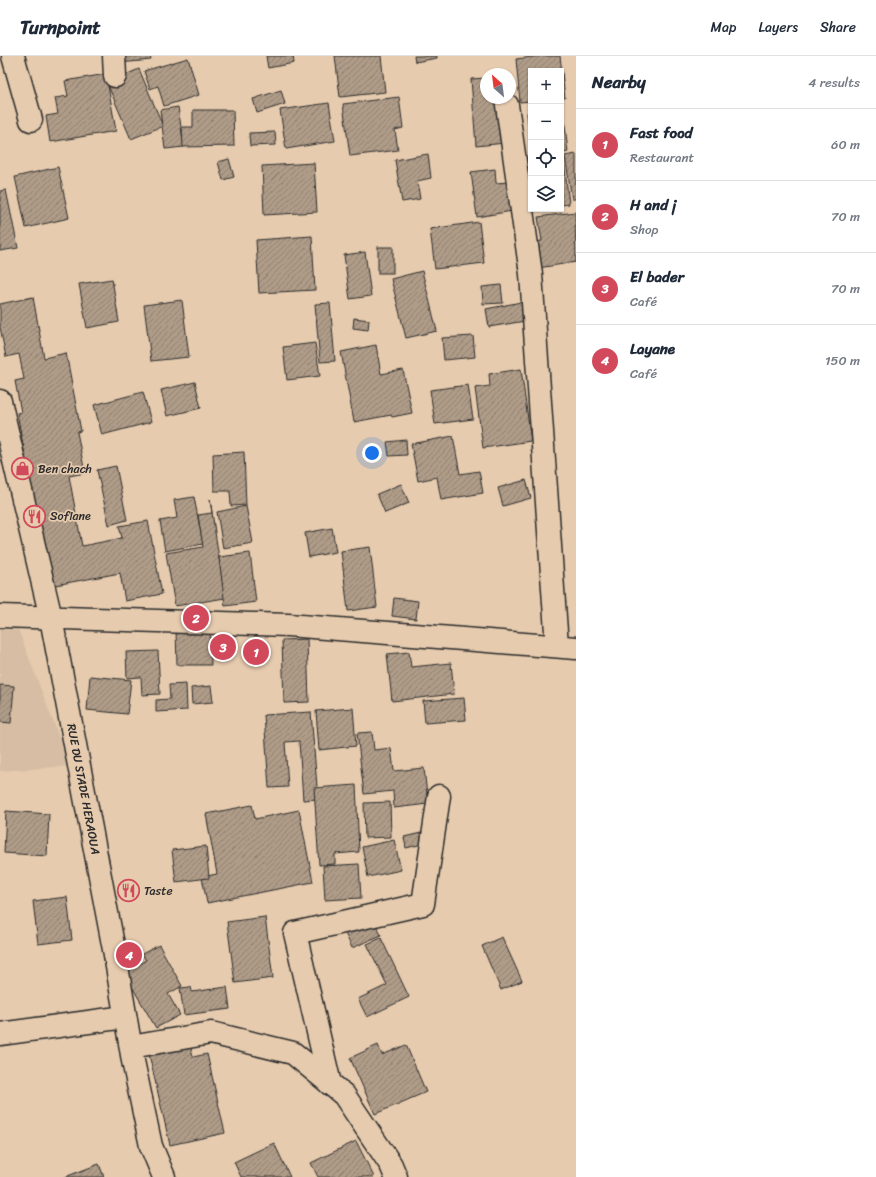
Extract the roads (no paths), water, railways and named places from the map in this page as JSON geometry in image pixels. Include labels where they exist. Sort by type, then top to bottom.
[{"type":"street","points":[[13,56],[31,120]]},
{"type":"street","points":[[0,616],[288,625],[566,647],[531,274],[507,105]]},
{"type":"street","name":"RUE DU STADE HERAOUA","points":[[0,401],[50,618],[115,955],[125,1018],[151,1146],[164,1177]]},
{"type":"street","points":[[330,1084],[295,933],[423,904],[439,796]]},
{"type":"street","points":[[0,1034],[125,1018]]},
{"type":"street","points":[[131,1047],[212,1033],[293,1053],[344,1095],[391,1165],[396,1177]]},
{"type":"place","name":"Ben chach","points":[[23,469]]},
{"type":"place","name":"Sofiane","points":[[35,516]]},
{"type":"place","name":"H and j","points":[[196,618]]},
{"type":"place","name":"El bader","points":[[223,647]]},
{"type":"place","name":"Fast food","points":[[256,652]]},
{"type":"place","name":"Taste","points":[[129,891]]},
{"type":"place","name":"Layane","points":[[129,955]]}]
